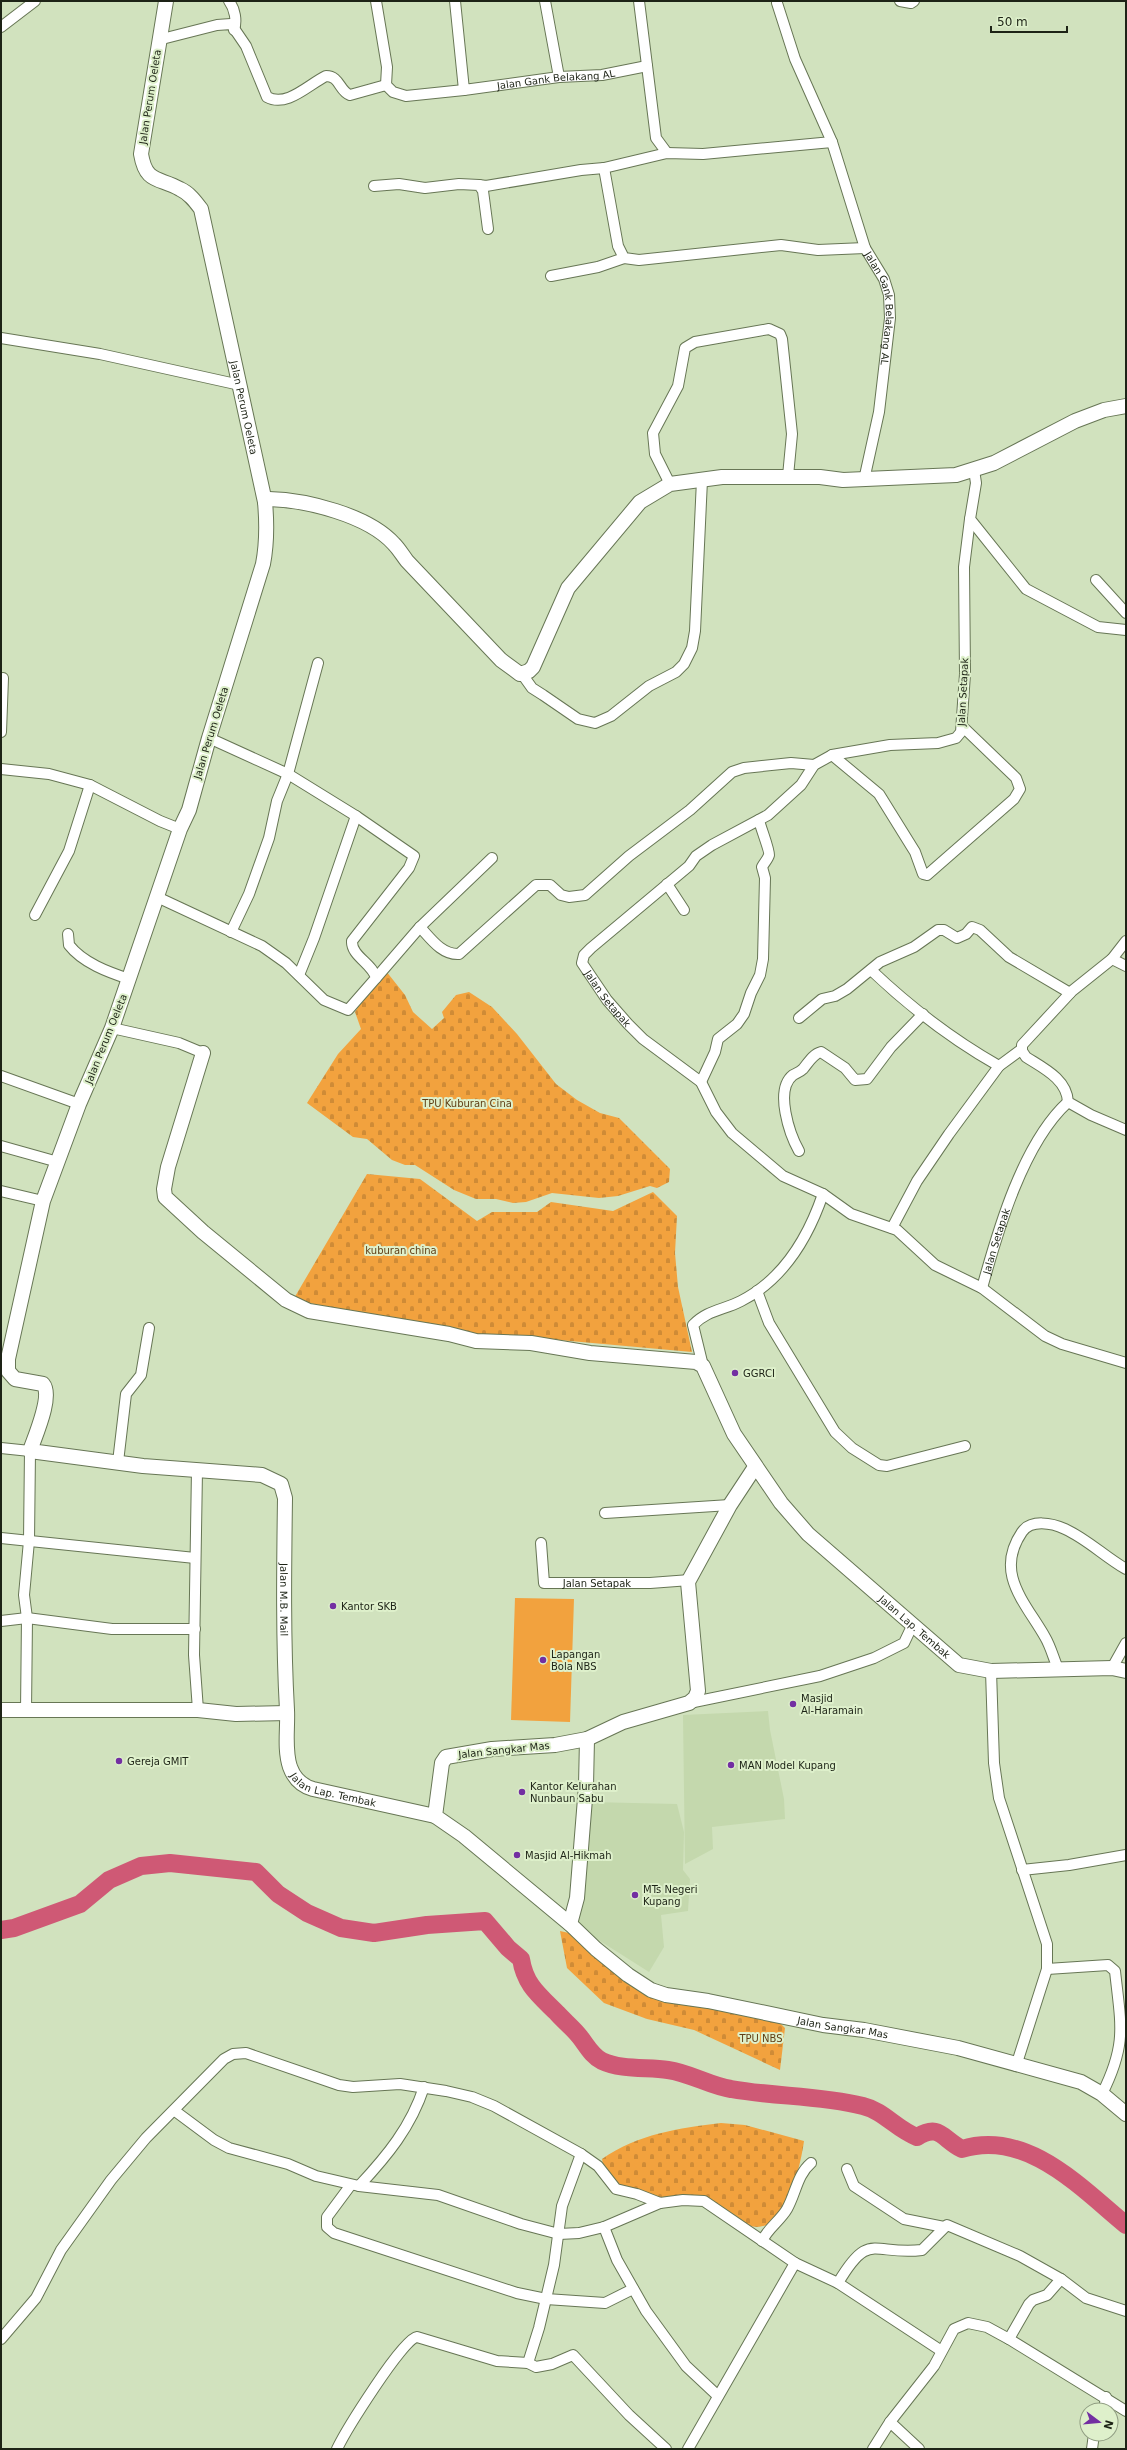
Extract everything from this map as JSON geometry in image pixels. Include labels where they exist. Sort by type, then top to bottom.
[{"type":"street","points":[[1,27],[34,1]]},
{"type":"street","name":"Jalan Perum Oeleta","points":[[30,1451],[44,1408],[46,1388],[43,1384],[18,1380],[6,1376],[8,1371],[8,1359],[43,1201],[79,1104],[112,1028],[180,829],[190,810],[209,738],[263,564],[267,532],[265,502],[201,209],[193,198],[180,188],[153,178],[144,170],[142,162],[141,154],[158,40],[166,1]]},
{"type":"street","points":[[229,1],[234,8],[236,25],[234,30]]},
{"type":"street","points":[[158,40],[226,23],[231,24],[246,46],[267,98],[272,100],[283,100],[326,76],[336,79],[346,93],[350,95],[386,85],[387,67],[376,1]]},
{"type":"street","points":[[455,1],[464,90]]},
{"type":"street","points":[[545,1],[559,77]]},
{"type":"street","points":[[639,1],[656,138],[668,153]]},
{"type":"street","points":[[900,1],[910,3],[914,1]]},
{"type":"street","name":"Jalan Gank Belakang AL","points":[[777,3],[795,59],[832,142],[865,248],[884,279],[889,295],[890,318],[879,412],[864,480]]},
{"type":"street","name":"Jalan Gank Belakang AL","points":[[386,85],[393,92],[406,96],[559,77],[602,75],[648,66]]},
{"type":"street","points":[[374,186],[399,184],[425,188],[459,184],[486,186],[581,170],[604,168],[668,153],[703,154],[832,142]]},
{"type":"street","points":[[604,168],[618,246],[624,258]]},
{"type":"street","points":[[479,185],[483,191],[488,229]]},
{"type":"street","points":[[551,276],[598,267],[624,258],[639,260],[781,245],[818,250],[865,248]]},
{"type":"street","points":[[670,484],[655,454],[653,433],[678,386],[685,348],[695,342],[769,329],[780,334],[782,338],[792,434],[788,476]]},
{"type":"street","points":[[1,338],[107,356],[240,385]]},
{"type":"street","points":[[522,674],[534,667],[568,588],[640,502],[670,484],[702,480],[788,476],[864,480],[940,478],[994,464],[1075,421],[1104,410],[1126,406]]},
{"type":"street","name":"Jalan Setapak","points":[[974,470],[976,484],[964,567],[965,674],[962,727],[956,738],[947,742],[890,745],[832,755],[814,766],[801,785],[768,815],[712,845],[696,856],[689,866],[591,948],[584,955],[582,962],[607,1000],[628,1024],[644,1040],[701,1082],[716,1112],[732,1133],[783,1176],[823,1194],[851,1214],[892,1228],[935,1265],[982,1288],[1010,1202],[1028,1157],[1046,1124],[1068,1102]]},
{"type":"street","points":[[265,502],[269,499],[282,500],[330,509],[380,532],[394,544],[407,561],[501,660],[515,672],[522,674],[532,688],[578,719],[595,723],[611,716],[649,686],[676,672],[684,664],[692,648],[695,631],[702,480]]},
{"type":"street","points":[[970,518],[1026,589],[1098,627],[1126,630]]},
{"type":"street","points":[[1096,580],[1126,613]]},
{"type":"street","points":[[231,932],[250,894],[269,838],[277,801],[288,774],[318,663]]},
{"type":"street","points":[[1,732],[3,678]]},
{"type":"street","points":[[832,755],[879,794],[900,825],[923,869],[923,874],[927,875],[1014,799],[1020,789],[1016,778],[962,727]]},
{"type":"street","points":[[209,738],[288,774],[356,816],[388,840],[414,856],[408,868],[352,941],[355,950],[374,972],[376,978]]},
{"type":"street","points":[[420,927],[443,951],[459,954],[536,885],[550,885],[561,895],[569,897],[585,895],[629,856],[690,810],[732,772],[744,768],[791,763],[814,766]]},
{"type":"street","points":[[1,769],[49,774],[90,785],[160,821],[180,829]]},
{"type":"street","points":[[36,914],[69,851],[90,785]]},
{"type":"street","points":[[298,975],[314,938],[356,816]]},
{"type":"street","points":[[701,1082],[715,1052],[718,1039],[737,1024],[744,1014],[751,993],[760,975],[763,959],[765,878],[762,867],[769,855],[769,848],[764,842],[759,820]]},
{"type":"street","points":[[156,897],[262,946],[298,975],[324,1000],[348,1010],[420,927],[492,858]]},
{"type":"street","points":[[667,884],[684,910]]},
{"type":"street","points":[[799,1018],[812,1005],[848,989],[886,959],[914,947],[938,930],[944,930],[957,938],[966,934],[972,927],[980,930],[1009,957],[1070,993]]},
{"type":"street","points":[[68,934],[69,945],[78,954],[102,968],[130,979]]},
{"type":"street","points":[[892,1228],[916,1181],[999,1066],[1022,1049],[1025,1040],[1070,993],[1112,959],[1126,941]]},
{"type":"street","points":[[1112,959],[1126,966]]},
{"type":"street","points":[[871,970],[901,999],[923,1014],[935,1025],[999,1066]]},
{"type":"street","points":[[799,1151],[791,1134],[784,1103],[786,1088],[793,1075],[801,1071],[813,1057],[821,1052],[846,1068],[855,1080],[867,1080],[891,1047],[923,1014]]},
{"type":"street","points":[[112,1028],[179,1043],[203,1053],[168,1167],[164,1189],[165,1197],[203,1232],[286,1300],[309,1311],[449,1334],[476,1341],[531,1343],[590,1353],[696,1362],[703,1366]]},
{"type":"street","points":[[1022,1049],[1026,1057],[1063,1085],[1068,1093],[1068,1102],[1091,1115],[1126,1130]]},
{"type":"street","points":[[1,1076],[79,1104]]},
{"type":"street","points":[[1,1146],[58,1162]]},
{"type":"street","points":[[1,1191],[43,1201]]},
{"type":"street","points":[[703,1366],[693,1326],[700,1318],[714,1310],[741,1301],[779,1274],[797,1251],[816,1216],[823,1194]]},
{"type":"street","points":[[982,1288],[1033,1328],[1062,1344],[1126,1363]]},
{"type":"street","points":[[756,1291],[769,1323],[814,1398],[835,1432],[852,1448],[879,1465],[887,1466],[964,1446]]},
{"type":"street","points":[[118,1462],[126,1394],[141,1375],[149,1328]]},
{"type":"street","name":"Jalan Lap. Tembak","points":[[703,1366],[734,1434],[780,1503],[808,1534],[959,1665],[991,1671],[1119,1669]]},
{"type":"street","name":"Jalan M.B. Mail","points":[[1,1448],[118,1462],[262,1475],[276,1480],[283,1488],[284,1630],[287,1713]]},
{"type":"street","points":[[26,1711],[28,1618],[24,1595],[29,1541],[30,1451]]},
{"type":"street","points":[[689,1703],[695,1698],[698,1691],[696,1652],[690,1612],[690,1580],[699,1559],[730,1505],[755,1467]]},
{"type":"street","points":[[196,1470],[194,1629],[198,1710]]},
{"type":"street","points":[[605,1513],[730,1505]]},
{"type":"street","points":[[1059,1671],[1045,1637],[1024,1607],[1014,1585],[1011,1558],[1023,1531],[1028,1526],[1038,1523],[1064,1529],[1126,1569]]},
{"type":"street","points":[[1,1538],[195,1558]]},
{"type":"street","name":"Jalan Setapak","points":[[541,1543],[544,1583],[635,1584],[690,1580]]},
{"type":"street","points":[[1,1621],[28,1618],[112,1629],[194,1629]]},
{"type":"street","points":[[570,1924],[578,1890],[586,1786],[587,1739],[623,1722],[689,1703],[820,1676],[874,1658],[904,1643],[913,1624]]},
{"type":"street","points":[[1119,1669],[1126,1643]]},
{"type":"street","points":[[991,1671],[996,1781],[1007,1825],[1047,1944],[1047,1969],[1016,2066]]},
{"type":"street","points":[[1,1710],[198,1710],[236,1714],[287,1713]]},
{"type":"street","name":"Jalan Lap. Tembak","points":[[287,1713],[290,1763],[294,1775],[304,1785],[313,1789],[435,1816]]},
{"type":"street","name":"Jalan Sangkar Mas","points":[[587,1739],[555,1745],[492,1749],[446,1758],[442,1763],[435,1816],[464,1836],[570,1924],[628,1975],[651,1990],[666,1995],[708,2001],[823,2025],[914,2039],[958,2048],[1016,2066],[1081,2082],[1102,2094],[1126,2114]]},
{"type":"street","points":[[1022,1870],[1069,1865],[1126,1855]]},
{"type":"street","points":[[1047,1969],[1108,1966],[1115,1971],[1124,2039],[1118,2066],[1102,2094]]},
{"type":"street","points":[[1,2339],[36,2298],[61,2250],[111,2180],[146,2138],[175,2111],[224,2059],[238,2053],[265,2058],[339,2085],[353,2087],[400,2084],[460,2093],[487,2103],[581,2154],[598,2166],[616,2189],[637,2194],[660,2204]]},
{"type":"street","points":[[424,2087],[411,2120],[396,2144],[327,2216],[326,2224],[331,2232],[517,2294],[546,2299],[605,2303],[633,2289]]},
{"type":"street","points":[[175,2111],[214,2140],[229,2148],[288,2164],[316,2176],[355,2186],[438,2195],[521,2224],[559,2234],[579,2233],[604,2227],[660,2204],[683,2200],[704,2201],[795,2263],[838,2283],[940,2350]]},
{"type":"street","points":[[528,2363],[554,2265],[562,2206],[581,2154]]},
{"type":"street","points":[[762,2241],[766,2233],[786,2210],[801,2174],[811,2163]]},
{"type":"street","points":[[847,2169],[854,2186],[904,2219],[951,2226],[1020,2256],[1062,2280],[1086,2298],[1126,2311]]},
{"type":"street","points":[[838,2283],[851,2260],[865,2250],[922,2250],[944,2226]]},
{"type":"street","points":[[604,2227],[617,2260],[633,2289],[686,2366],[718,2396]]},
{"type":"street","points":[[688,2449],[795,2263]]},
{"type":"street","points":[[1009,2339],[1029,2304],[1033,2300],[1047,2295],[1062,2280]]},
{"type":"street","points":[[873,2449],[890,2422],[934,2366],[940,2350],[954,2329],[968,2323],[987,2327],[1009,2339],[1106,2397],[1126,2411]]},
{"type":"street","points":[[337,2449],[352,2421],[391,2362],[414,2337],[498,2361],[528,2363],[536,2367],[546,2366],[573,2355],[629,2415],[666,2449]]},
{"type":"street","points":[[1105,2402],[1106,2397]]},
{"type":"street","points":[[890,2422],[919,2449]]},
{"type":"shaded area","name":"MAN Model Kupang","points":[[768,1711],[770,1730],[784,1799],[785,1819],[712,1827],[713,1849],[685,1864],[683,1715]]},
{"type":"shaded area","name":"MTs Negeri Kupang","points":[[590,1802],[677,1804],[684,1832],[683,1870],[690,1879],[688,1911],[661,1915],[664,1947],[649,1972],[578,1927]]},
{"type":"green space","name":"TPU Kuburan Cina","points":[[386,971],[405,995],[413,1012],[432,1029],[444,1018],[442,1012],[456,995],[469,992],[492,1007],[517,1034],[556,1084],[577,1100],[600,1113],[619,1118],[670,1169],[669,1182],[657,1188],[650,1186],[618,1196],[599,1198],[552,1193],[526,1202],[513,1203],[496,1199],[476,1199],[454,1190],[415,1165],[405,1165],[392,1160],[367,1139],[353,1137],[307,1103],[338,1054],[361,1029],[355,1012],[367,993]]},
{"type":"green space","name":"kuburan china","points":[[367,1174],[420,1179],[477,1221],[492,1212],[537,1212],[551,1202],[613,1211],[653,1192],[677,1216],[675,1253],[678,1287],[692,1352],[548,1339],[480,1335],[293,1300]]},
{"type":"green space","name":"Lapangan Bola NBS","points":[[515,1598],[574,1599],[570,1722],[511,1720]]},
{"type":"green space","name":"TPU NBS","points":[[560,1931],[587,1937],[640,1979],[685,2002],[760,2015],[780,2023],[785,2028],[780,2070],[694,2030],[647,2019],[604,2003],[567,1968]]},
{"type":"green space","points":[[721,2123],[745,2125],[804,2141],[795,2182],[789,2197],[781,2211],[772,2221],[761,2227],[748,2225],[705,2201],[642,2197],[631,2195],[607,2186],[602,2159],[616,2150],[644,2138],[674,2130]]},
{"type":"waterway","points":[[1,1930],[14,1928],[80,1904],[109,1880],[141,1866],[170,1863],[256,1872],[278,1894],[307,1913],[341,1928],[374,1933],[427,1925],[485,1921],[508,1948],[521,1959],[529,1983],[544,2001],[577,2034],[592,2054],[602,2061],[617,2066],[668,2070],[715,2085],[748,2092],[830,2100],[863,2106],[870,2108],[884,2116],[910,2134],[917,2137],[925,2133],[936,2132],[962,2149],[986,2145],[1009,2147],[1031,2155],[1052,2166],[1071,2179],[1126,2225]]},
{"type":"place","name":"GGRCI","points":[[735,1373]]},
{"type":"place","name":"Kantor SKB","points":[[333,1606]]},
{"type":"place","name":"Lapangan Bola NBS","points":[[543,1660]]},
{"type":"place","name":"Masjid Al-Haramain","points":[[793,1704]]},
{"type":"place","name":"Gereja GMIT","points":[[119,1761]]},
{"type":"place","name":"MAN Model Kupang","points":[[731,1765]]},
{"type":"place","name":"Kantor Kelurahan Nunbaun Sabu","points":[[522,1792]]},
{"type":"place","name":"Masjid Al-Hikmah","points":[[517,1855]]},
{"type":"place","name":"MTs Negeri Kupang","points":[[635,1895]]}]
